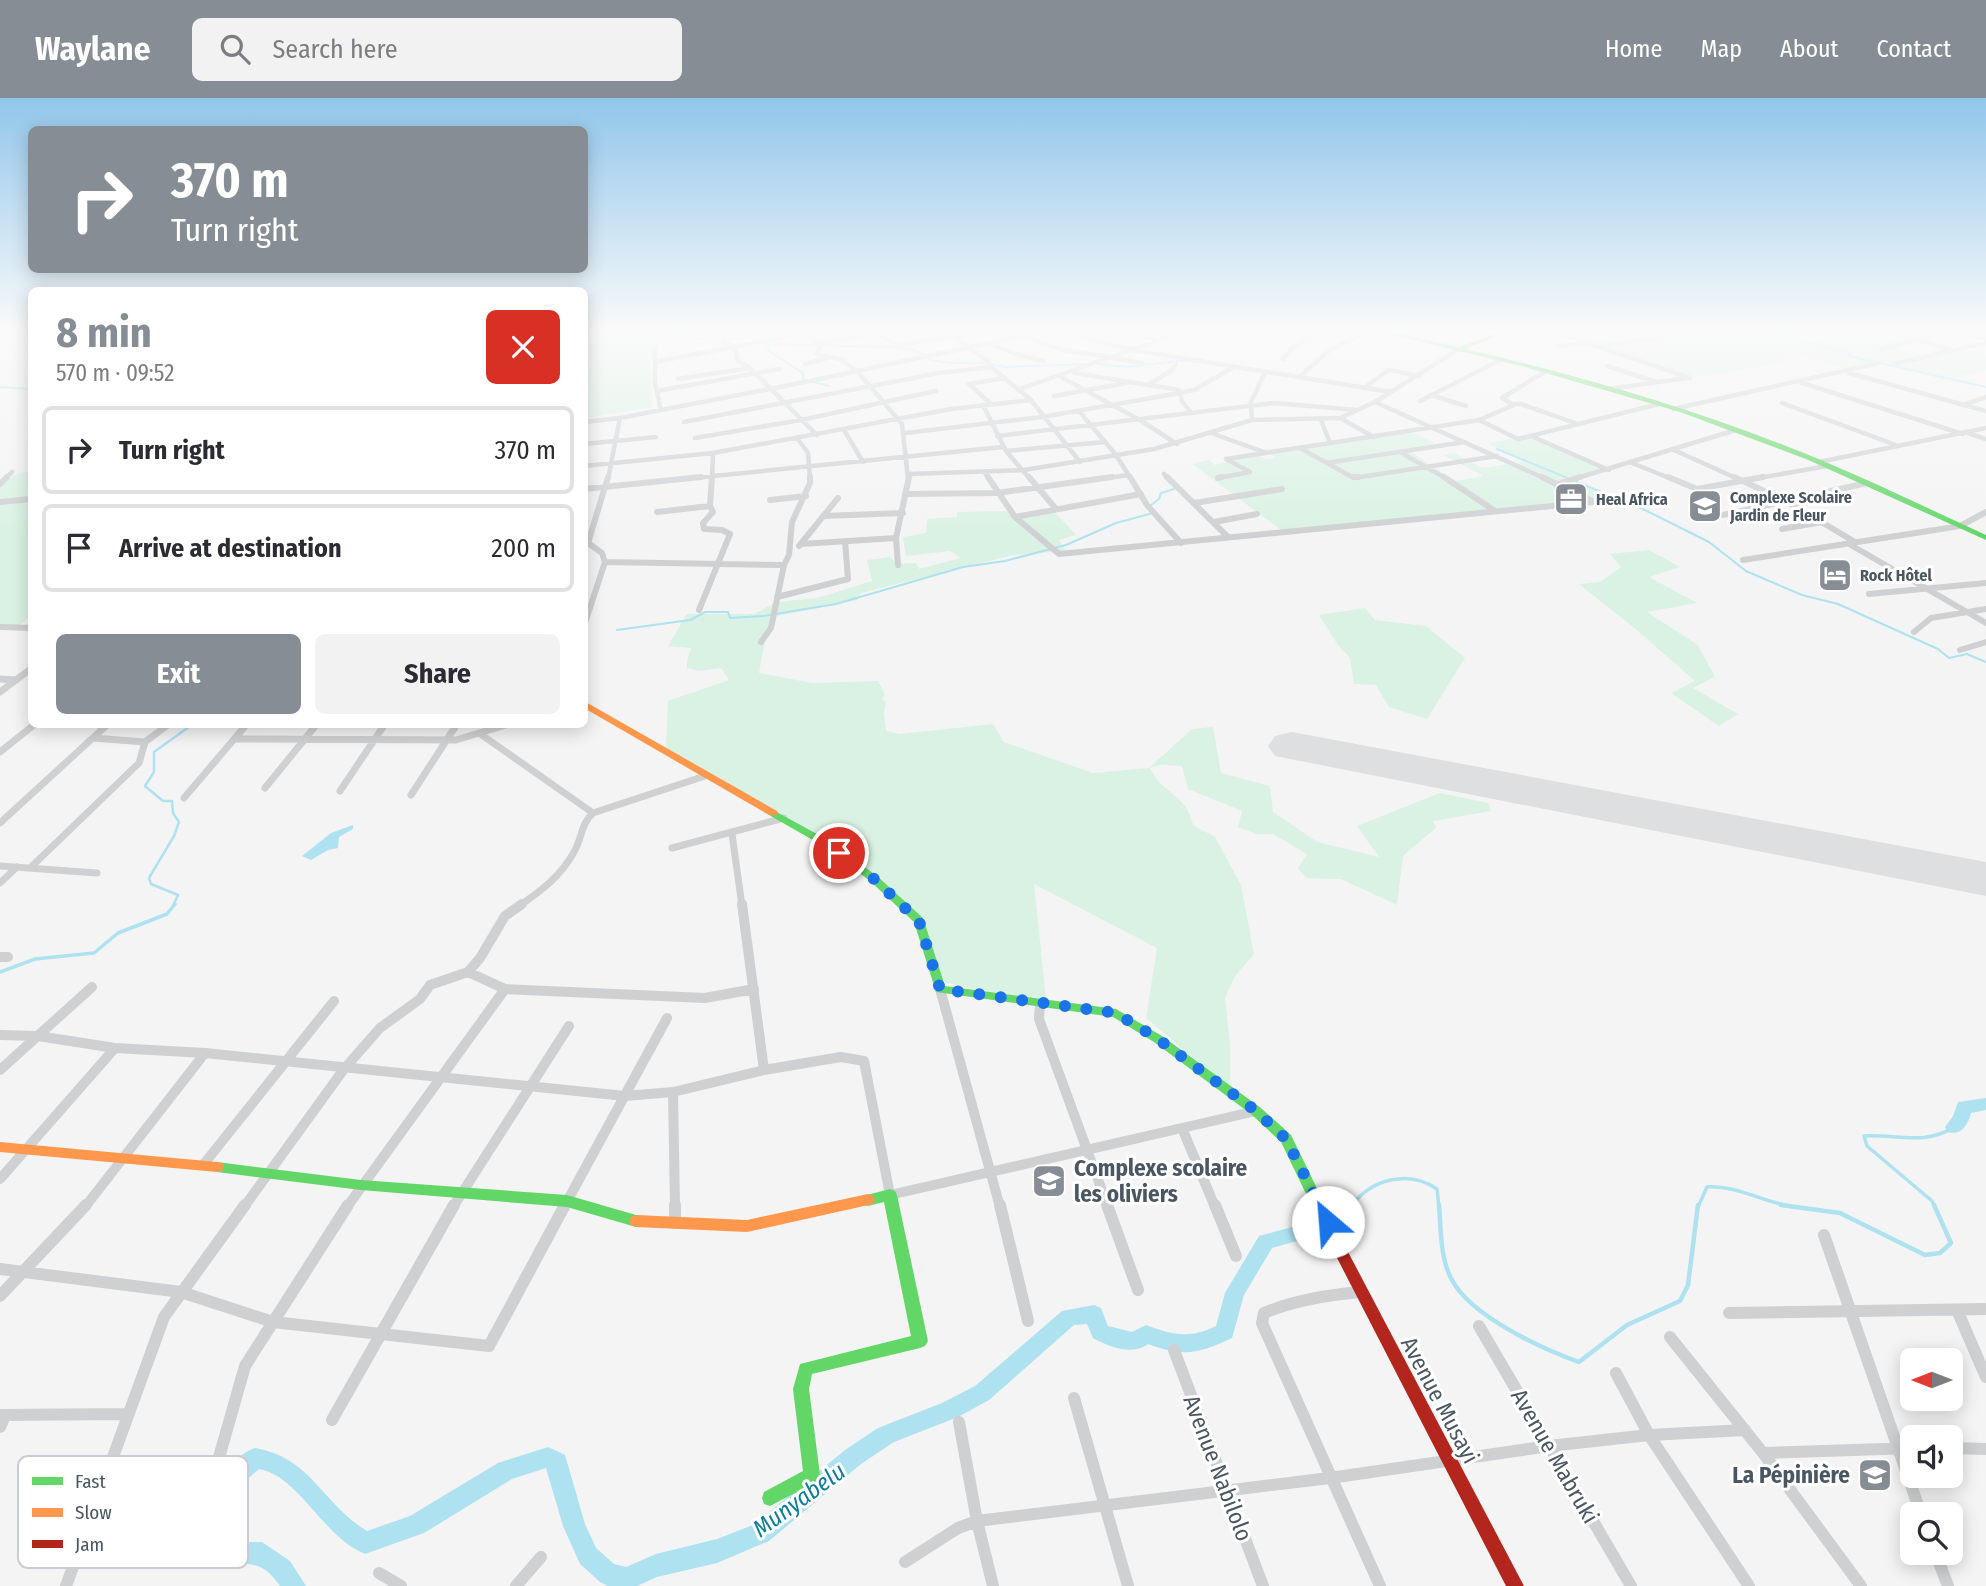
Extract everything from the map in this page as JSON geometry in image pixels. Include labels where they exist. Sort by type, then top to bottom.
[{"type":"main road","points":[[1640,398],[1737,430],[1823,464],[1986,538]]},
{"type":"main road","points":[[588,706],[705,776],[784,818],[822,841],[873,878],[919,921],[940,989]]},
{"type":"main road","name":"Avenue Musayi","points":[[940,989],[1116,1013],[1158,1039],[1256,1111],[1286,1139],[1360,1292],[1515,1586]]},
{"type":"main road","points":[[0,1147],[203,1165],[361,1185],[567,1201],[629,1221],[747,1226],[890,1195],[920,1341],[806,1369],[801,1389],[812,1475],[770,1498]]},
{"type":"street","points":[[659,398],[661,410]]},
{"type":"street","points":[[588,422],[721,398]]},
{"type":"street","points":[[780,398],[817,435]]},
{"type":"street","points":[[684,422],[814,398]]},
{"type":"street","points":[[883,398],[905,433],[909,474],[896,538],[898,565]]},
{"type":"street","points":[[695,438],[801,420],[902,398]]},
{"type":"street","points":[[985,398],[991,404]]},
{"type":"street","points":[[1102,398],[1177,444]]},
{"type":"street","points":[[905,433],[1042,417],[1151,398]]},
{"type":"street","points":[[1183,398],[1191,413]]},
{"type":"street","points":[[1252,420],[1250,405],[1253,398]]},
{"type":"street","points":[[909,474],[985,473],[1080,462],[1177,444],[1252,420],[1340,418],[1381,398]]},
{"type":"street","points":[[1420,401],[1425,398]]},
{"type":"street","points":[[1442,398],[1466,406]]},
{"type":"street","points":[[1503,398],[1578,424]]},
{"type":"street","points":[[1673,409],[1723,398]]},
{"type":"street","points":[[1853,398],[1986,439]]},
{"type":"street","points":[[1941,398],[1986,411]]},
{"type":"street","points":[[1964,405],[1982,398]]},
{"type":"street","points":[[588,466],[713,453],[898,419],[1031,400],[1080,462]]},
{"type":"street","points":[[997,436],[1282,402],[1357,410]]},
{"type":"street","points":[[985,473],[1015,517],[1059,554],[1593,502],[1439,428],[1375,402]]},
{"type":"street","points":[[1782,403],[1899,446]]},
{"type":"street","points":[[1218,478],[1250,472],[1226,459],[1439,428],[1479,420],[1507,410],[1513,404]]},
{"type":"street","points":[[1479,420],[1518,439],[1659,404]]},
{"type":"street","points":[[983,405],[1004,449],[1056,509]]},
{"type":"street","points":[[1079,411],[1181,542]]},
{"type":"street","points":[[588,541],[606,487],[620,418]]},
{"type":"street","points":[[1340,418],[1374,437]]},
{"type":"street","points":[[1321,420],[1330,443]]},
{"type":"street","points":[[1632,463],[1696,489],[1742,482],[1986,428]]},
{"type":"street","points":[[844,430],[863,462]]},
{"type":"street","points":[[1558,484],[1737,430]]},
{"type":"street","points":[[1211,433],[1264,452]]},
{"type":"street","points":[[1531,436],[1609,470]]},
{"type":"street","points":[[588,444],[656,437]]},
{"type":"street","points":[[789,555],[792,522],[810,483],[808,453],[797,438]]},
{"type":"street","points":[[588,489],[1004,449],[1105,442]]},
{"type":"street","points":[[1326,463],[1468,442]]},
{"type":"street","points":[[1300,447],[1354,478],[1497,456]]},
{"type":"street","points":[[1674,450],[1786,501],[1926,589],[1986,623]]},
{"type":"street","points":[[1400,452],[1429,467],[1495,511]]},
{"type":"street","points":[[699,610],[730,534],[722,530],[704,529],[703,523],[713,513],[710,506],[713,453]]},
{"type":"street","points":[[0,484],[12,472]]},
{"type":"street","points":[[1164,474],[1228,537]]},
{"type":"street","points":[[907,494],[997,493],[1129,475]]},
{"type":"street","points":[[1723,515],[1867,483]]},
{"type":"street","points":[[1194,503],[1282,489]]},
{"type":"street","points":[[1015,517],[1141,494]]},
{"type":"street","points":[[770,500],[806,496]]},
{"type":"street","points":[[761,642],[771,628],[784,565],[789,555],[838,498]]},
{"type":"street","points":[[0,502],[28,499]]},
{"type":"street","points":[[657,512],[710,506]]},
{"type":"street","points":[[1743,560],[1960,526],[1986,512]]},
{"type":"street","points":[[823,516],[903,513]]},
{"type":"street","points":[[1214,522],[1257,514]]},
{"type":"street","points":[[588,521],[594,520]]},
{"type":"street","points":[[1782,529],[1822,523]]},
{"type":"street","points":[[801,544],[896,538]]},
{"type":"street","points":[[777,597],[848,579],[845,541]]},
{"type":"street","points":[[588,545],[602,553],[605,562],[588,614]]},
{"type":"street","points":[[605,562],[784,565]]},
{"type":"street","points":[[1869,594],[1986,583]]},
{"type":"street","points":[[1914,632],[1931,618],[1986,609]]},
{"type":"street","points":[[0,627],[28,628]]},
{"type":"street","points":[[1960,650],[1986,642]]},
{"type":"street","points":[[0,692],[28,671]]},
{"type":"street","points":[[0,679],[16,680]]},
{"type":"street","points":[[0,752],[30,728]]},
{"type":"street","points":[[0,822],[104,728]]},
{"type":"street","points":[[30,868],[139,763],[145,742],[164,728]]},
{"type":"street","points":[[184,798],[244,728]]},
{"type":"street","points":[[265,788],[314,728]]},
{"type":"street","points":[[340,791],[382,728]]},
{"type":"street","points":[[411,795],[454,728]]},
{"type":"street","points":[[236,739],[447,740],[496,728]]},
{"type":"street","points":[[479,733],[593,813]]},
{"type":"street","points":[[93,738],[145,742]]},
{"type":"street","points":[[113,1456],[164,1317],[344,1069],[380,1028],[421,999],[430,985],[468,972],[480,958],[505,916],[544,889],[563,870],[576,850],[586,819],[593,813],[705,776]]},
{"type":"street","points":[[672,848],[784,818]]},
{"type":"street","points":[[732,834],[764,1070]]},
{"type":"street","points":[[0,866],[97,873]]},
{"type":"street","points":[[0,883],[17,867]]},
{"type":"street","points":[[468,972],[505,989],[705,998],[754,989]]},
{"type":"street","points":[[0,1070],[92,986]]},
{"type":"street","points":[[219,1456],[245,1366],[361,1185],[505,989]]},
{"type":"street","points":[[940,989],[992,1172],[1028,1321]]},
{"type":"street","points":[[203,1165],[334,1002]]},
{"type":"street","points":[[1040,1004],[1040,1019],[1138,1290]]},
{"type":"street","points":[[0,1269],[181,1292],[273,1322],[489,1346],[667,1018]]},
{"type":"street","points":[[332,1420],[460,1194],[569,1026]]},
{"type":"street","points":[[0,1035],[38,1036],[116,1048],[205,1053],[625,1096],[673,1091],[764,1070],[841,1057],[863,1061],[890,1195],[1256,1111]]},
{"type":"street","points":[[0,1179],[116,1048]]},
{"type":"street","points":[[0,1296],[26,1273],[124,1158],[205,1053]]},
{"type":"street","points":[[673,1091],[675,1223]]},
{"type":"street","points":[[1182,1128],[1236,1256]]},
{"type":"street","points":[[1824,1235],[1918,1502]]},
{"type":"street","points":[[1360,1292],[1336,1293],[1278,1307],[1264,1313],[1262,1323],[1380,1586]]},
{"type":"street","points":[[1729,1313],[1986,1309]]},
{"type":"street","points":[[1957,1310],[1986,1377]]},
{"type":"street","name":"Avenue Mabruki","points":[[1479,1326],[1630,1586]]},
{"type":"street","points":[[1670,1337],[1763,1452],[1861,1586]]},
{"type":"street","name":"Avenue Nabilolo","points":[[1174,1350],[1263,1586]]},
{"type":"street","points":[[1616,1373],[1649,1435],[1749,1586]]},
{"type":"street","points":[[1074,1398],[1128,1586]]},
{"type":"street","points":[[2,1420],[128,1414]]},
{"type":"street","points":[[959,1422],[977,1521],[993,1586]]},
{"type":"street","points":[[905,1562],[958,1528],[977,1521],[1330,1478],[1549,1446],[1649,1435],[1745,1430]]},
{"type":"street","points":[[1763,1452],[1900,1447]]},
{"type":"street","points":[[1963,1448],[1986,1449]]},
{"type":"street","points":[[516,1586],[541,1557]]},
{"type":"street","points":[[1940,1565],[1948,1586]]},
{"type":"street","points":[[65,1586],[72,1568]]},
{"type":"street","points":[[379,1573],[401,1586]]},
{"type":"green space","points":[[588,398],[652,398],[653,407],[588,418]]},
{"type":"green space","points":[[1410,431],[1438,445],[1406,449],[1455,481],[1484,476],[1443,455],[1454,453],[1482,468],[1523,462],[1488,443],[1530,436],[1607,470],[1575,480],[1614,501],[1284,532],[1192,464],[1209,460],[1215,465],[1227,462],[1224,458],[1253,452],[1265,459],[1276,458],[1264,450]]},
{"type":"green space","points":[[28,472],[28,618],[18,627],[0,626],[0,487],[14,475]]},
{"type":"green space","points":[[1006,511],[1012,517],[1055,512],[1076,535],[1059,540],[1066,551],[1013,555],[861,593],[858,600],[777,616],[767,629],[759,673],[812,683],[878,681],[885,695],[882,698],[886,703],[886,731],[900,734],[993,724],[1004,742],[1093,773],[1149,768],[1192,729],[1213,727],[1221,773],[1270,786],[1273,812],[1317,842],[1379,857],[1357,826],[1440,793],[1488,803],[1491,811],[1433,821],[1436,828],[1403,856],[1397,905],[1341,879],[1306,878],[1298,868],[1307,854],[1273,834],[1256,834],[1238,827],[1242,811],[1188,789],[1182,766],[1160,765],[1150,768],[1161,784],[1186,807],[1193,825],[1215,837],[1241,885],[1254,954],[1235,976],[1225,998],[1230,1044],[1230,1089],[1146,1018],[1157,948],[1034,884],[1046,999],[978,990],[943,982],[922,919],[823,839],[666,748],[668,701],[729,680],[721,668],[698,671],[687,668],[691,648],[668,646],[687,614],[754,614],[777,602],[817,598],[872,581],[867,560],[890,557],[897,564],[916,563],[919,569],[961,558],[950,551],[906,556],[903,537],[926,533],[927,519],[957,517],[957,512]]},
{"type":"green space","points":[[1649,550],[1680,567],[1649,577],[1697,603],[1647,612],[1698,645],[1715,677],[1693,688],[1738,714],[1719,726],[1671,693],[1695,681],[1579,584],[1600,582],[1621,567],[1610,554]]},
{"type":"green space","points":[[1365,608],[1375,620],[1426,626],[1465,658],[1427,719],[1389,707],[1376,685],[1354,684],[1350,658],[1338,645],[1319,615]]},
{"type":"water","points":[[353,825],[353,829],[339,837],[338,848],[328,850],[311,860],[302,856],[331,833]]},
{"type":"waterway","points":[[1497,449],[1645,510],[1709,542],[1746,571],[1802,595],[1838,604],[1938,649],[1949,658],[1967,654],[1986,662]]},
{"type":"waterway","points":[[1151,505],[1159,499],[1161,493],[1174,489]]},
{"type":"waterway","points":[[617,630],[690,620],[705,612],[728,612],[730,618],[763,616],[836,604],[963,567],[1005,561],[1066,545],[1116,523],[1153,513]]},
{"type":"waterway","points":[[173,906],[178,895],[151,884],[149,878],[174,836],[179,822],[173,813],[172,801],[163,801],[145,786],[154,772],[154,752],[187,728]]},
{"type":"waterway","points":[[0,972],[35,959],[94,953],[118,933],[167,914],[175,904]]},
{"type":"waterway","name":"Munyabelu","points":[[1954,1127],[1961,1119],[1964,1107],[1986,1104]]},
{"type":"waterway","points":[[1934,1205],[1867,1146],[1864,1136],[1921,1138],[1943,1133],[1954,1127]]},
{"type":"waterway","points":[[1351,1207],[1359,1197],[1379,1184],[1402,1179],[1414,1179],[1437,1189],[1439,1207]]},
{"type":"waterway","points":[[1698,1207],[1707,1187],[1740,1191],[1794,1207]]},
{"type":"waterway","points":[[1332,1224],[1352,1205]]},
{"type":"waterway","points":[[1439,1205],[1445,1263],[1461,1293],[1509,1330],[1579,1362],[1627,1325],[1680,1301],[1688,1285],[1698,1205]]},
{"type":"waterway","points":[[1781,1205],[1794,1207]]},
{"type":"waterway","points":[[1794,1207],[1840,1213],[1925,1255],[1940,1253],[1951,1243],[1934,1205]]},
{"type":"waterway","name":"Munyabelu","points":[[248,1464],[255,1458],[271,1461],[285,1469],[299,1480],[338,1523],[365,1543],[416,1525],[506,1470],[548,1457],[557,1462],[574,1526],[588,1556],[608,1574],[626,1579],[656,1566],[717,1551],[761,1533],[853,1457],[886,1435],[950,1410],[982,1393],[1069,1317],[1094,1314],[1100,1332],[1109,1337],[1135,1342],[1146,1334],[1186,1345],[1225,1332],[1235,1293],[1266,1242],[1332,1224]]},
{"type":"waterway","name":"Munyabelu","points":[[248,1554],[262,1554],[282,1569],[294,1586]]},
{"type":"runway","points":[[1292,746],[1986,879]]},
{"type":"traffic: fast","points":[[1642,398],[1733,428],[1809,457],[1986,538]]},
{"type":"traffic: fast","points":[[773,813],[822,841],[873,878],[919,921],[940,989],[1116,1013],[1158,1039],[1256,1111],[1286,1139],[1342,1254]]},
{"type":"traffic: fast","points":[[217,1167],[361,1185],[567,1201],[636,1221]]},
{"type":"traffic: fast","points":[[770,1498],[812,1475],[801,1389],[806,1369],[920,1341],[890,1195],[868,1200]]},
{"type":"traffic: slow","points":[[588,706],[773,813]]},
{"type":"traffic: slow","points":[[0,1147],[217,1167]]},
{"type":"traffic: slow","points":[[636,1221],[747,1226],[868,1200]]},
{"type":"traffic: jam","points":[[1342,1254],[1515,1586]]},
{"type":"place","name":"Heal Africa","points":[[1571,499]]},
{"type":"place","name":"Complexe Scolaire Jardin de Fleur","points":[[1705,506]]},
{"type":"place","name":"Rock Hôtel","points":[[1835,575]]},
{"type":"place","name":"Complexe scolaire les oliviers","points":[[1049,1181]]},
{"type":"place","name":"La Pépinière","points":[[1875,1475]]},
{"type":"route","points":[[839,853],[873,878],[919,921],[940,989],[1116,1013],[1158,1039],[1256,1111],[1286,1139],[1328,1222]]}]
